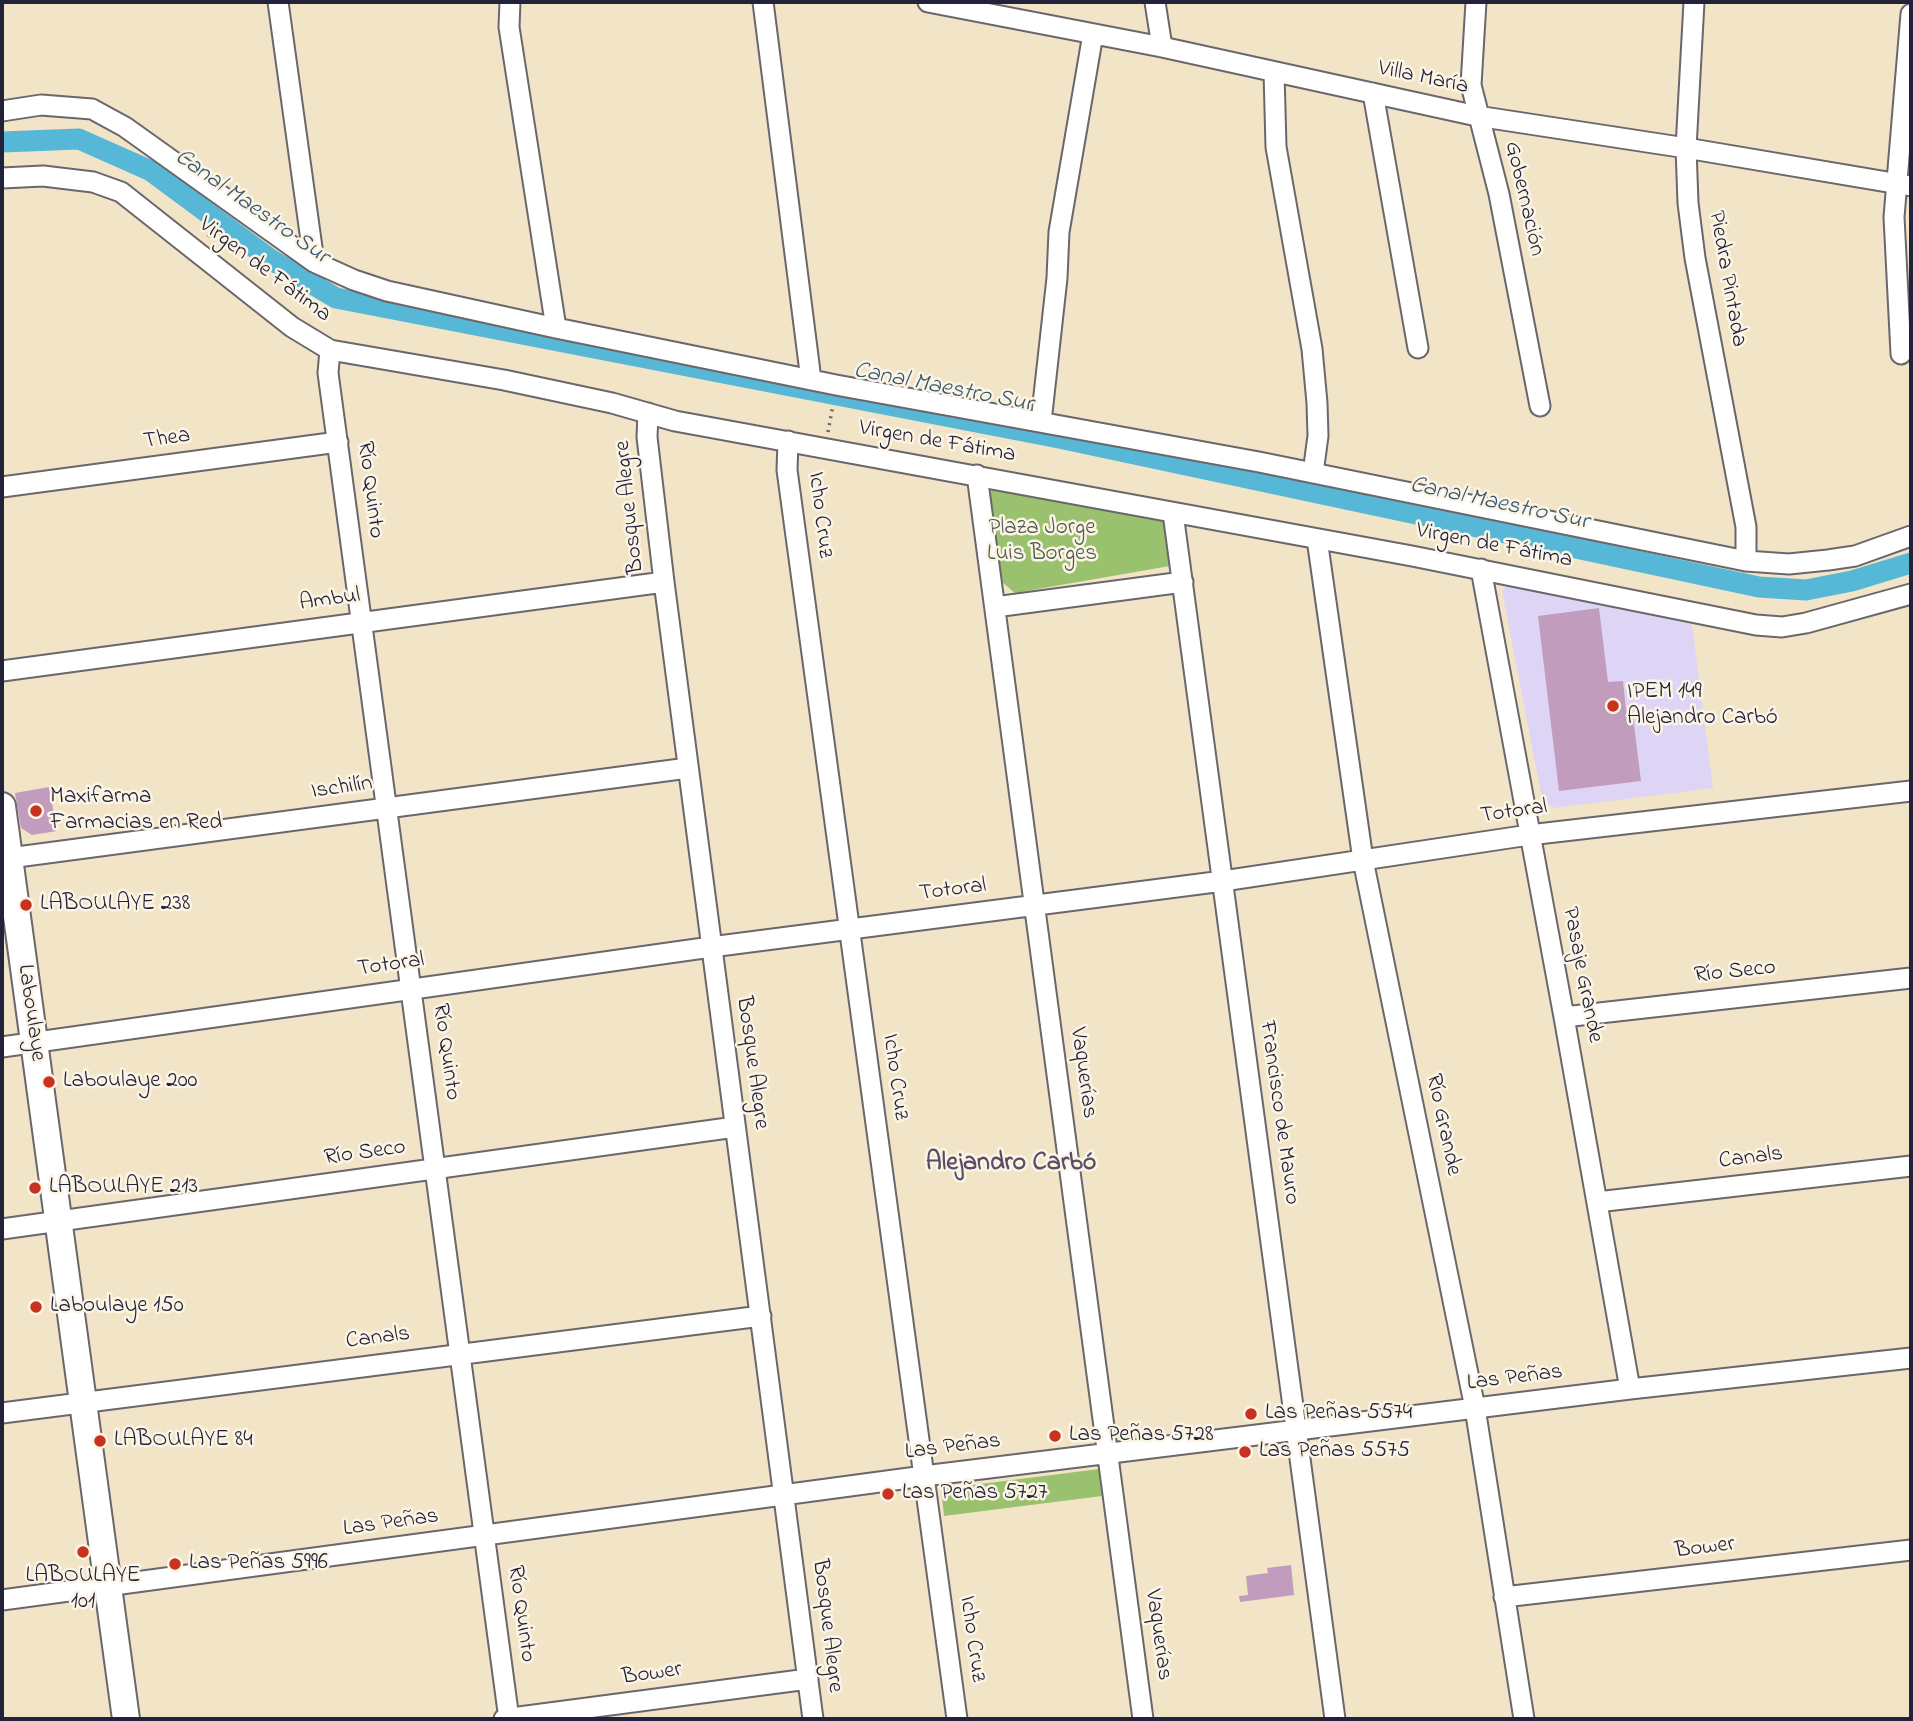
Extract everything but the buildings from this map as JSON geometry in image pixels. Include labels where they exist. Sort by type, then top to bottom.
[{"type":"main road","name":"Laboulaye","points":[[2,806],[5,859],[34,1042],[125,1719]]},
{"type":"street","points":[[278,2],[314,262]]},
{"type":"street","points":[[510,2],[509,27],[556,328]]},
{"type":"street","points":[[763,2],[811,380]]},
{"type":"street","name":"Villa María","points":[[928,2],[1162,47],[1477,116],[1904,185]]},
{"type":"street","points":[[1155,2],[1162,47]]},
{"type":"street","name":"Gobernación","points":[[1476,2],[1471,85],[1499,194],[1540,406]]},
{"type":"street","name":"Piedra Pintada","points":[[1694,2],[1686,148],[1688,203],[1695,258],[1746,527],[1746,561]]},
{"type":"street","points":[[1900,354],[1894,217],[1904,185],[1911,14]]},
{"type":"street","points":[[1041,422],[1057,278],[1059,233],[1093,34]]},
{"type":"street","points":[[1274,72],[1276,147],[1312,349],[1318,436],[1313,473]]},
{"type":"street","points":[[1373,93],[1418,348]]},
{"type":"street","name":"Virgen de Fátima","points":[[2,111],[41,105],[92,109],[125,127],[314,262],[354,280],[387,290],[556,328],[836,385],[1313,473],[1746,561],[1789,564],[1855,556],[1911,536]]},
{"type":"street","name":"Virgen de Fátima","points":[[2,178],[43,176],[107,185],[136,203],[292,327],[330,350],[612,402],[675,421],[1481,569],[1756,625],[1806,623],[1911,594]]},
{"type":"street","name":"Río Quinto","points":[[330,350],[328,373],[509,1719]]},
{"type":"street","name":"Bosque Alegre","points":[[648,413],[647,437],[664,582],[813,1719]]},
{"type":"street","name":"Icho Cruz","points":[[788,441],[788,470],[957,1719]]},
{"type":"street","name":"Thea","points":[[2,488],[338,442]]},
{"type":"street","name":"Vaquerías","points":[[976,475],[1143,1719]]},
{"type":"street","name":"Francisco de Mauro","points":[[1173,513],[1335,1719]]},
{"type":"street","name":"Río Grande","points":[[1317,539],[1363,860],[1475,1408],[1524,1719]]},
{"type":"street","name":"Pasaje Grande","points":[[1481,569],[1630,1389]]},
{"type":"street","name":"Ambul","points":[[2,671],[664,582]]},
{"type":"street","points":[[995,607],[1183,582]]},
{"type":"street","name":"Ischilín","points":[[5,859],[688,768]]},
{"type":"street","name":"Totoral","points":[[2,1047],[711,947],[1223,881],[1529,835],[1911,791]]},
{"type":"street","name":"Río Seco","points":[[1564,1017],[1911,978]]},
{"type":"street","name":"Río Seco","points":[[2,1230],[735,1127]]},
{"type":"street","name":"Canals","points":[[1597,1202],[1911,1166]]},
{"type":"street","name":"Canals","points":[[2,1413],[761,1316]]},
{"type":"street","name":"Las Peñas","points":[[2,1600],[924,1476],[1630,1389],[1911,1358]]},
{"type":"street","name":"Bower","points":[[1504,1597],[1911,1550]]},
{"type":"street","name":"Bower","points":[[504,1719],[808,1679]]},
{"type":"path","points":[[197,251],[234,206]]},
{"type":"path","points":[[826,448],[836,385]]},
{"type":"shaded area","name":"IPEM 149 Alejandro Carbó","points":[[1509,584],[1692,624],[1713,788],[1553,808],[1542,798],[1502,591]]},
{"type":"green space","name":"Plaza Jorge Luis Borges","points":[[996,487],[1157,516],[1164,522],[1170,566],[1015,593],[1002,582],[989,493]]},
{"type":"green space","points":[[1099,1469],[1102,1496],[944,1516],[941,1489]]},
{"type":"waterway","name":"Canal Maestro Sur","points":[[2,142],[79,139],[151,171],[270,259],[336,298],[1059,438],[1759,587],[1806,590],[1852,581],[1911,563]]},
{"type":"place","name":"IPEM 149 Alejandro Carbó","points":[[1613,706]]},
{"type":"place","name":"Maxifarma Farmacias en Red","points":[[36,811]]},
{"type":"place","name":"LABOULAYE 238","points":[[26,905]]},
{"type":"place","name":"Laboulaye 200","points":[[49,1082]]},
{"type":"place","name":"LABOULAYE 213","points":[[35,1188]]},
{"type":"place","name":"Laboulaye 150","points":[[36,1307]]},
{"type":"place","name":"Las Peñas 5574","points":[[1251,1414]]},
{"type":"place","name":"Las Peñas 5728","points":[[1055,1436]]},
{"type":"place","name":"LABOULAYE 84","points":[[100,1441]]},
{"type":"place","name":"Las Peñas 5575","points":[[1245,1452]]},
{"type":"place","name":"Las Peñas 5727","points":[[888,1494]]},
{"type":"place","name":"LABOULAYE 101","points":[[83,1552]]},
{"type":"place","name":"Las Peñas 5996","points":[[175,1564]]},
{"type":"district","name":"Alejandro Carbó","points":[[1011,1165]]}]
